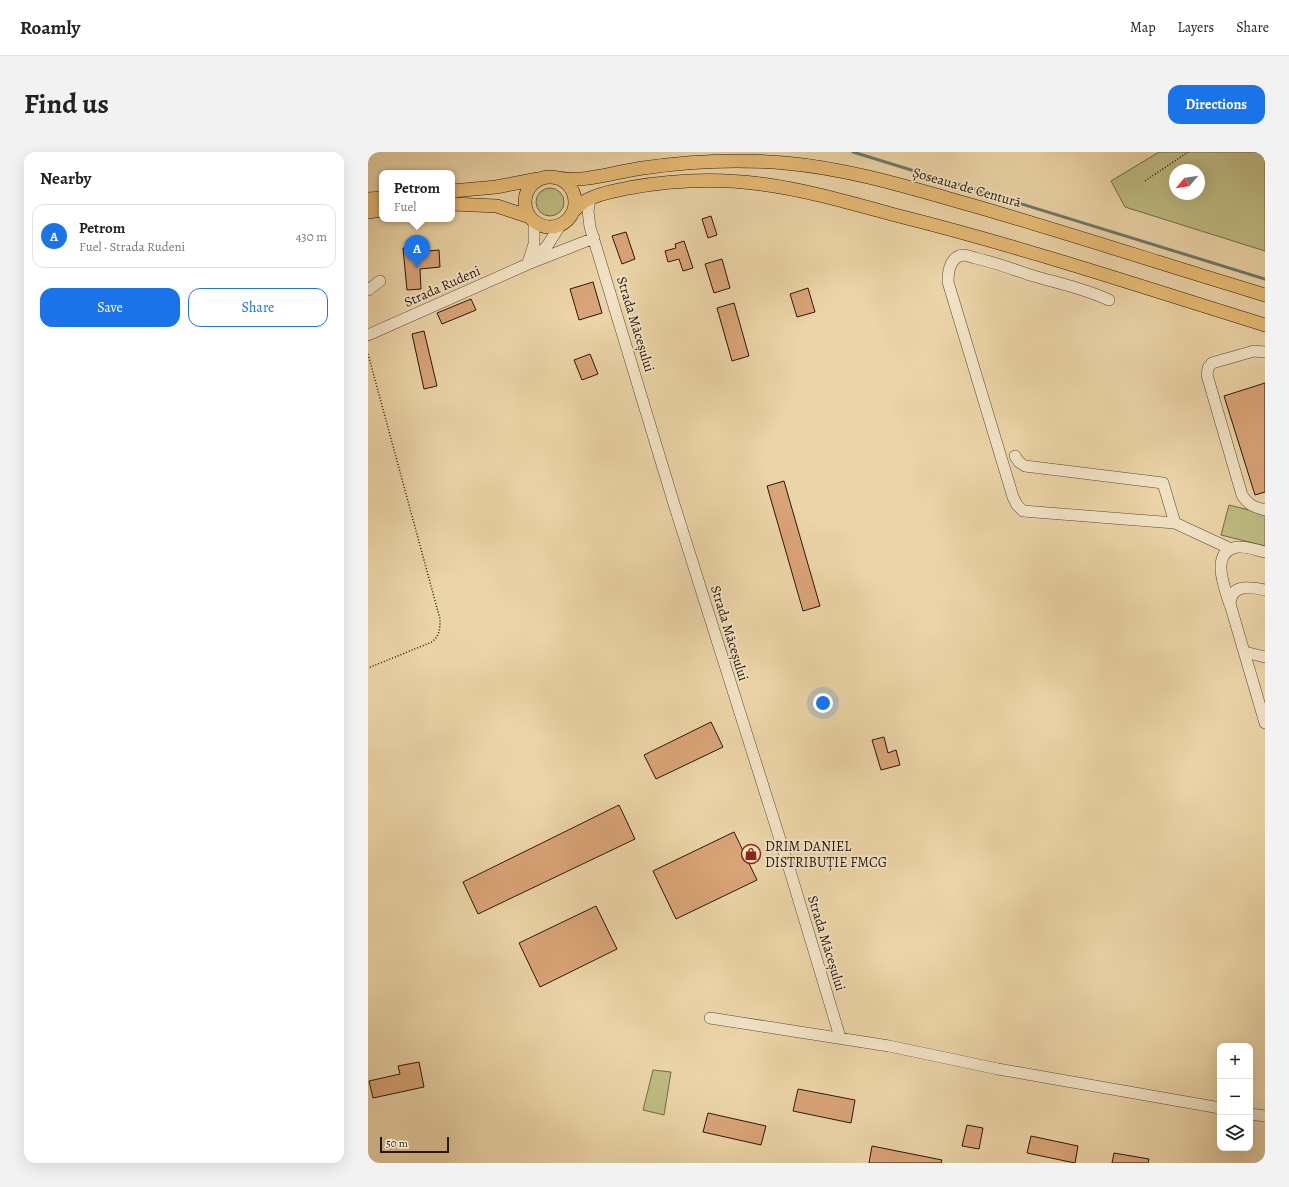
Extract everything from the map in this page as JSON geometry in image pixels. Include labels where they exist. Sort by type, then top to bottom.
[{"type":"main road","name":"Șoseaua de Centură","points":[[455,191],[496,187],[546,177],[567,180],[582,179],[643,168],[770,157],[885,180],[1011,217],[1265,296]]},
{"type":"main road","points":[[532,219],[525,208],[525,197],[532,184],[541,178]]},
{"type":"main road","points":[[556,178],[567,184],[573,194],[575,200],[573,212]]},
{"type":"main road","points":[[455,204],[497,206],[532,219],[539,224],[550,227],[561,224],[570,217],[580,204],[590,198],[618,190],[681,182],[728,181],[795,189],[966,233],[1265,325]]},
{"type":"main road","points":[[368,199],[379,198]]},
{"type":"main road","points":[[368,212],[379,210]]},
{"type":"street","name":"Strada Măceșului","points":[[590,198],[588,211],[594,238],[674,504],[840,1037]]},
{"type":"street","points":[[528,264],[534,244],[532,219]]},
{"type":"street","points":[[528,264],[547,246],[561,224]]},
{"type":"street","name":"Strada Rudeni","points":[[368,335],[528,264],[594,238]]},
{"type":"street","points":[[1109,300],[1093,292],[1030,275],[992,262],[963,255],[956,258],[951,263],[948,271],[948,282],[1013,497],[1017,505],[1023,511],[1175,523],[1231,549]]},
{"type":"street","points":[[368,290],[380,281]]},
{"type":"street","points":[[1265,352],[1254,351],[1212,363],[1208,368],[1207,375],[1242,495],[1247,503],[1265,510]]},
{"type":"street","points":[[1015,456],[1019,462],[1026,466],[1163,483],[1175,523]]},
{"type":"street","points":[[1265,552],[1245,547],[1231,549],[1224,557],[1220,568],[1265,723]]},
{"type":"street","points":[[1231,608],[1230,599],[1237,590],[1248,587],[1265,590]]},
{"type":"street","points":[[1244,652],[1265,657]]},
{"type":"street","points":[[710,1018],[840,1037],[998,1069],[1217,1107]]},
{"type":"street","points":[[1253,1114],[1265,1116]]},
{"type":"path","points":[[1145,181],[1188,152]]},
{"type":"path","points":[[368,354],[440,619],[440,629],[438,636],[432,642],[368,668]]},
{"type":"shaded area","points":[[1159,152],[1265,152],[1265,251],[1125,207],[1111,181]]},
{"type":"shaded area","points":[[550,188],[560,192],[564,202],[560,212],[550,216],[540,212],[536,202],[540,192]]},
{"type":"shaded area","points":[[1229,505],[1265,514],[1265,546],[1221,535]]},
{"type":"shaded area","points":[[653,1070],[671,1072],[664,1115],[643,1110]]},
{"type":"building","points":[[711,216],[717,235],[708,238],[702,219]]},
{"type":"building","points":[[626,232],[635,259],[622,264],[612,236]]},
{"type":"building","points":[[684,241],[693,268],[683,271],[679,259],[668,262],[665,251],[676,248],[675,244]]},
{"type":"building","points":[[417,247],[417,252],[439,250],[440,267],[420,269],[421,289],[407,290],[403,248]]},
{"type":"building","points":[[722,259],[730,288],[714,293],[705,264]]},
{"type":"building","points":[[593,282],[602,313],[579,320],[570,289]]},
{"type":"building","points":[[808,288],[815,312],[797,317],[790,294]]},
{"type":"building","points":[[471,299],[476,310],[442,324],[437,313]]},
{"type":"building","points":[[734,303],[749,356],[732,361],[717,308]]},
{"type":"building","points":[[424,331],[437,386],[424,389],[412,334]]},
{"type":"building","points":[[590,354],[598,374],[582,380],[574,360]]},
{"type":"building","points":[[1265,383],[1265,492],[1255,495],[1224,396]]},
{"type":"building","points":[[784,481],[820,606],[803,611],[767,486]]},
{"type":"building","points":[[711,722],[723,747],[656,779],[644,755]]},
{"type":"building","points":[[884,737],[888,753],[896,750],[900,765],[881,770],[872,740]]},
{"type":"building","points":[[619,805],[635,839],[478,914],[463,882]]},
{"type":"building","points":[[734,832],[757,880],[676,919],[653,871]]},
{"type":"building","points":[[596,906],[617,949],[540,987],[519,943]]},
{"type":"building","points":[[419,1062],[424,1087],[373,1098],[369,1081],[400,1074],[398,1066]]},
{"type":"building","points":[[798,1089],[855,1100],[851,1123],[793,1111]]},
{"type":"building","points":[[708,1113],[766,1126],[761,1145],[703,1132]]},
{"type":"building","points":[[967,1125],[983,1128],[979,1149],[962,1146]]},
{"type":"building","points":[[1031,1136],[1078,1146],[1075,1163],[1027,1153]]},
{"type":"building","points":[[872,1146],[942,1160],[941,1163],[869,1163]]},
{"type":"building","points":[[1114,1153],[1149,1159],[1148,1163],[1112,1163]]},
{"type":"waterway","points":[[853,152],[1265,279]]},
{"type":"place","name":"Petrom","points":[[417,268]]},
{"type":"place","name":"DRIM DANIEL DISTRIBUȚIE FMCG","points":[[751,854]]}]
